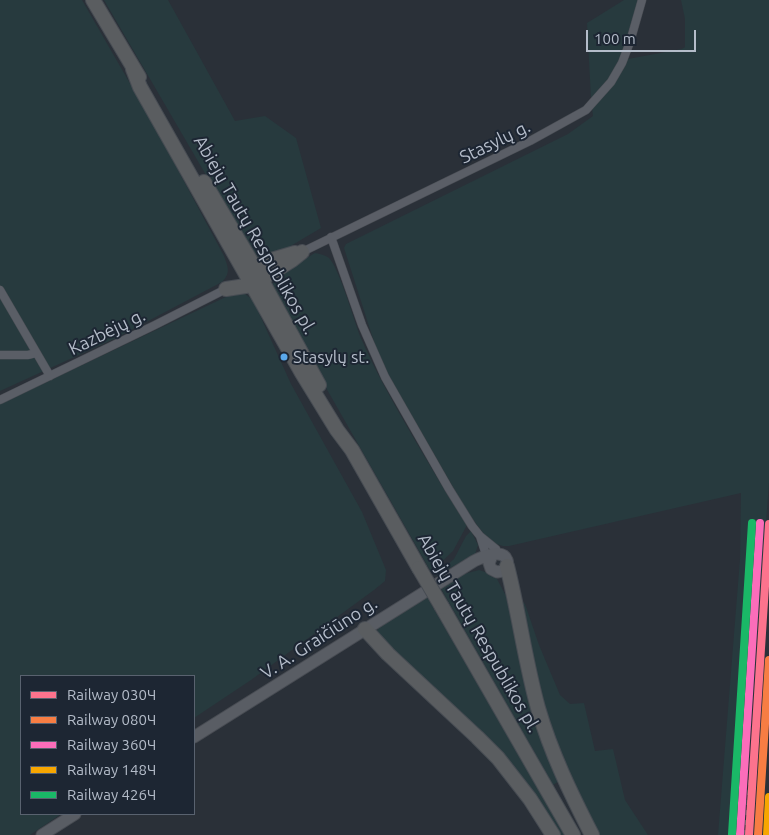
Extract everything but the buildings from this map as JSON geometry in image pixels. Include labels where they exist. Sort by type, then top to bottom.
[{"type":"highway","name":"Abiejų Tautų Respublikos pl.","points":[[93,0],[133,69],[140,87],[341,423],[352,450],[573,835]]},
{"type":"highway","points":[[226,289],[254,276],[289,254],[302,252]]},
{"type":"highway","points":[[507,566],[540,716],[558,766],[592,835]]},
{"type":"highway","points":[[365,629],[388,654],[498,758],[530,799],[554,835]]},
{"type":"main road","points":[[491,559],[505,556],[508,561],[507,566]]},
{"type":"main road","name":"V. A. Graičiūno g.","points":[[195,736],[463,568],[478,567],[491,559],[500,572],[507,566]]},
{"type":"main road","points":[[42,835],[73,815]]},
{"type":"street","name":"Stasylų g.","points":[[302,252],[530,141],[586,110],[611,82],[622,63],[642,0]]},
{"type":"street","points":[[331,237],[362,324],[385,377],[449,489],[480,536],[491,559]]},
{"type":"street","name":"Kazbėjų g.","points":[[0,400],[226,289]]},
{"type":"street","points":[[0,290],[50,376]]},
{"type":"street","points":[[0,355],[36,353]]},
{"type":"street","points":[[480,536],[489,543],[491,559]]},
{"type":"green space","points":[[0,0],[82,0],[155,127],[224,256],[228,270],[227,276],[222,282],[116,338],[0,391]]},
{"type":"green space","points":[[104,0],[168,0],[235,121],[265,116],[296,138],[321,228],[272,257],[262,258],[252,254]]},
{"type":"green space","points":[[624,0],[646,0],[628,59],[685,47],[685,19],[681,0],[769,0],[769,483],[742,835],[718,835],[740,559],[741,493],[509,546],[493,543],[487,538],[464,506],[389,376],[376,348],[344,248],[346,244],[568,134],[593,116],[587,23]]},
{"type":"green space","points":[[315,253],[329,258],[333,264],[342,283],[360,336],[378,375],[446,493],[467,525],[453,551],[431,572],[272,293],[275,277]]},
{"type":"green space","points":[[245,294],[253,300],[291,384],[362,512],[386,570],[385,581],[251,680],[195,717],[195,675],[20,675],[20,815],[60,815],[30,835],[0,835],[0,404],[230,295]]},
{"type":"green space","points":[[471,531],[478,545],[475,554],[434,577],[454,559],[466,536]]},
{"type":"green space","points":[[479,570],[491,574],[497,579],[506,596],[527,687],[559,781],[553,785],[440,587],[464,574]]},
{"type":"green space","points":[[427,597],[565,835],[559,835],[376,634],[379,627]]},
{"type":"green space","points":[[519,598],[525,604],[539,645],[560,695],[570,704],[584,703],[595,751],[613,749],[625,800],[648,835],[597,835],[549,730]]},
{"type":"railway","points":[[745,835],[760,660]]},
{"type":"rail line","name":"426Ч","points":[[732,834],[752,523]]},
{"type":"rail line","name":"360Ч","points":[[740,834],[760,523]]},
{"type":"rail line","name":"030Ч","points":[[749,835],[769,524]]},
{"type":"rail line","name":"080Ч","points":[[758,835],[769,660]]},
{"type":"rail line","name":"148Ч","points":[[767,835],[769,797]]},
{"type":"place","name":"Stasylų st.","points":[[284,357]]}]
